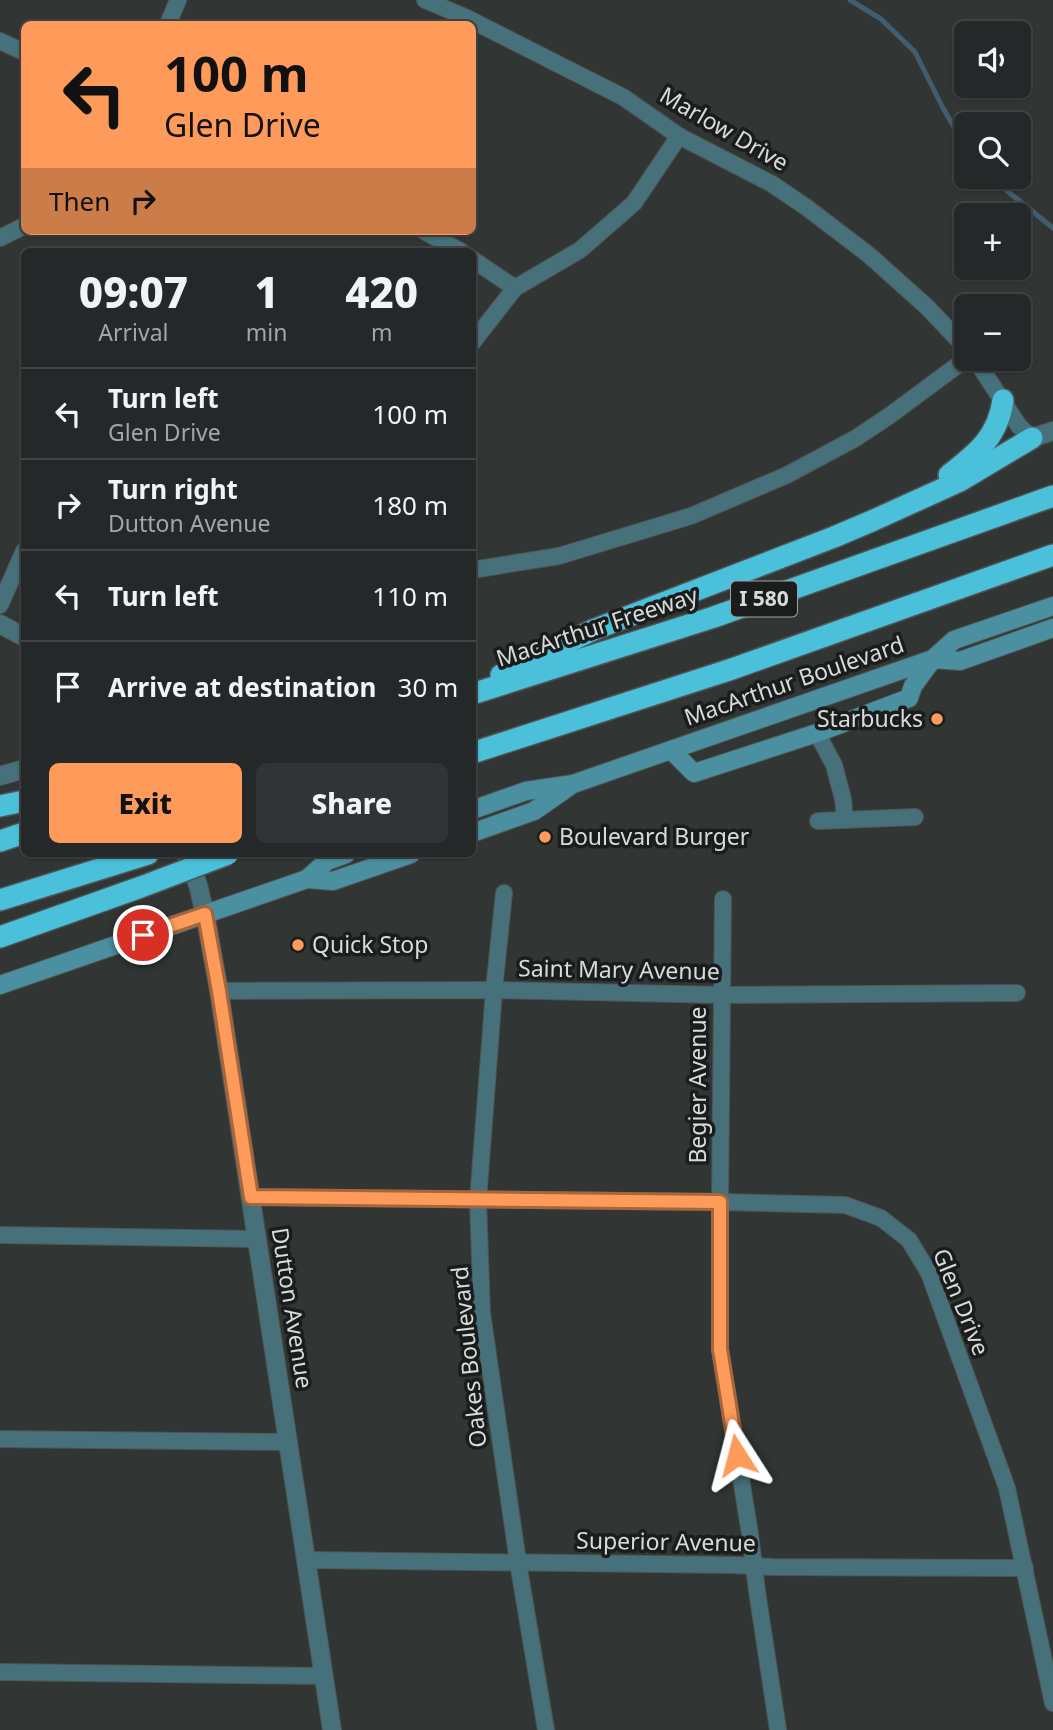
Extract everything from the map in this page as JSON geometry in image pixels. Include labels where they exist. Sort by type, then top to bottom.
[{"type":"highway","points":[[909,505],[972,457],[990,437],[998,425],[1003,400]]},
{"type":"highway","points":[[476,686],[593,629],[834,537],[909,505],[960,481],[1032,438]]},
{"type":"highway","name":"MacArthur Freeway","points":[[476,693],[714,617],[1053,496]]},
{"type":"highway","name":"I 580","points":[[476,752],[755,661],[1053,555]]},
{"type":"highway","points":[[0,806],[21,801]]},
{"type":"highway","points":[[0,841],[21,834]]},
{"type":"highway","points":[[0,900],[137,857]]},
{"type":"highway","points":[[0,937],[220,857]]},
{"type":"main road","name":"MacArthur Boulevard","points":[[671,750],[694,773],[817,733],[909,698],[913,687],[933,659],[954,640],[1053,606]]},
{"type":"main road","name":"MacArthur Boulevard","points":[[476,809],[526,791],[573,784],[933,659],[960,661],[1053,628]]},
{"type":"main road","name":"MacArthur Boulevard","points":[[476,832],[534,811],[573,784]]},
{"type":"main road","points":[[0,985],[307,879],[327,861],[338,857]]},
{"type":"main road","points":[[307,879],[333,881],[402,857]]},
{"type":"street","points":[[169,21],[178,0]]},
{"type":"street","name":"Marlow Drive","points":[[425,0],[473,21]]},
{"type":"street","name":"Marlow Drive","points":[[476,23],[623,97],[679,136],[772,184],[806,206],[898,280],[954,335]]},
{"type":"street","points":[[0,41],[21,51]]},
{"type":"street","points":[[476,338],[515,288],[580,250],[634,203],[679,136]]},
{"type":"street","points":[[0,238],[21,228]]},
{"type":"street","points":[[431,235],[455,248]]},
{"type":"street","points":[[476,262],[515,288]]},
{"type":"street","points":[[476,569],[572,552],[691,516],[775,481],[856,438],[954,368]]},
{"type":"street","points":[[983,371],[1019,426],[1032,438],[1053,431]]},
{"type":"street","points":[[0,605],[21,558]]},
{"type":"street","points":[[0,624],[21,635]]},
{"type":"street","points":[[817,733],[834,765],[844,799],[845,820]]},
{"type":"street","points":[[0,776],[21,770]]},
{"type":"street","points":[[818,821],[915,817]]},
{"type":"street","name":"Dutton Avenue","points":[[187,857],[205,914],[219,991],[332,1730]]},
{"type":"street","name":"Oakes Boulevard","points":[[504,893],[478,1200],[482,1313],[518,1562],[546,1730]]},
{"type":"street","name":"Begier Avenue","points":[[723,899],[720,1349],[778,1730]]},
{"type":"street","name":"Saint Mary Avenue","points":[[219,991],[494,990],[722,995],[1017,993]]},
{"type":"street","name":"Glen Drive","points":[[251,1197],[845,1205],[881,1218],[909,1240],[929,1273],[1007,1488],[1053,1703]]},
{"type":"street","points":[[0,1235],[257,1239]]},
{"type":"street","points":[[0,1439],[288,1442]]},
{"type":"street","name":"Superior Avenue","points":[[306,1560],[1025,1569]]},
{"type":"street","points":[[0,1672],[324,1676]]},
{"type":"waterway","points":[[850,0],[881,19],[915,52],[954,127]]},
{"type":"waterway","points":[[1005,189],[1053,228]]},
{"type":"place","name":"Starbucks","points":[[937,719]]},
{"type":"place","name":"Boulevard Burger","points":[[545,837]]},
{"type":"place","name":"Quick Stop","points":[[298,945]]},
{"type":"route","points":[[143,935],[205,914],[251,1197],[720,1202],[720,1349],[737,1455]]}]
